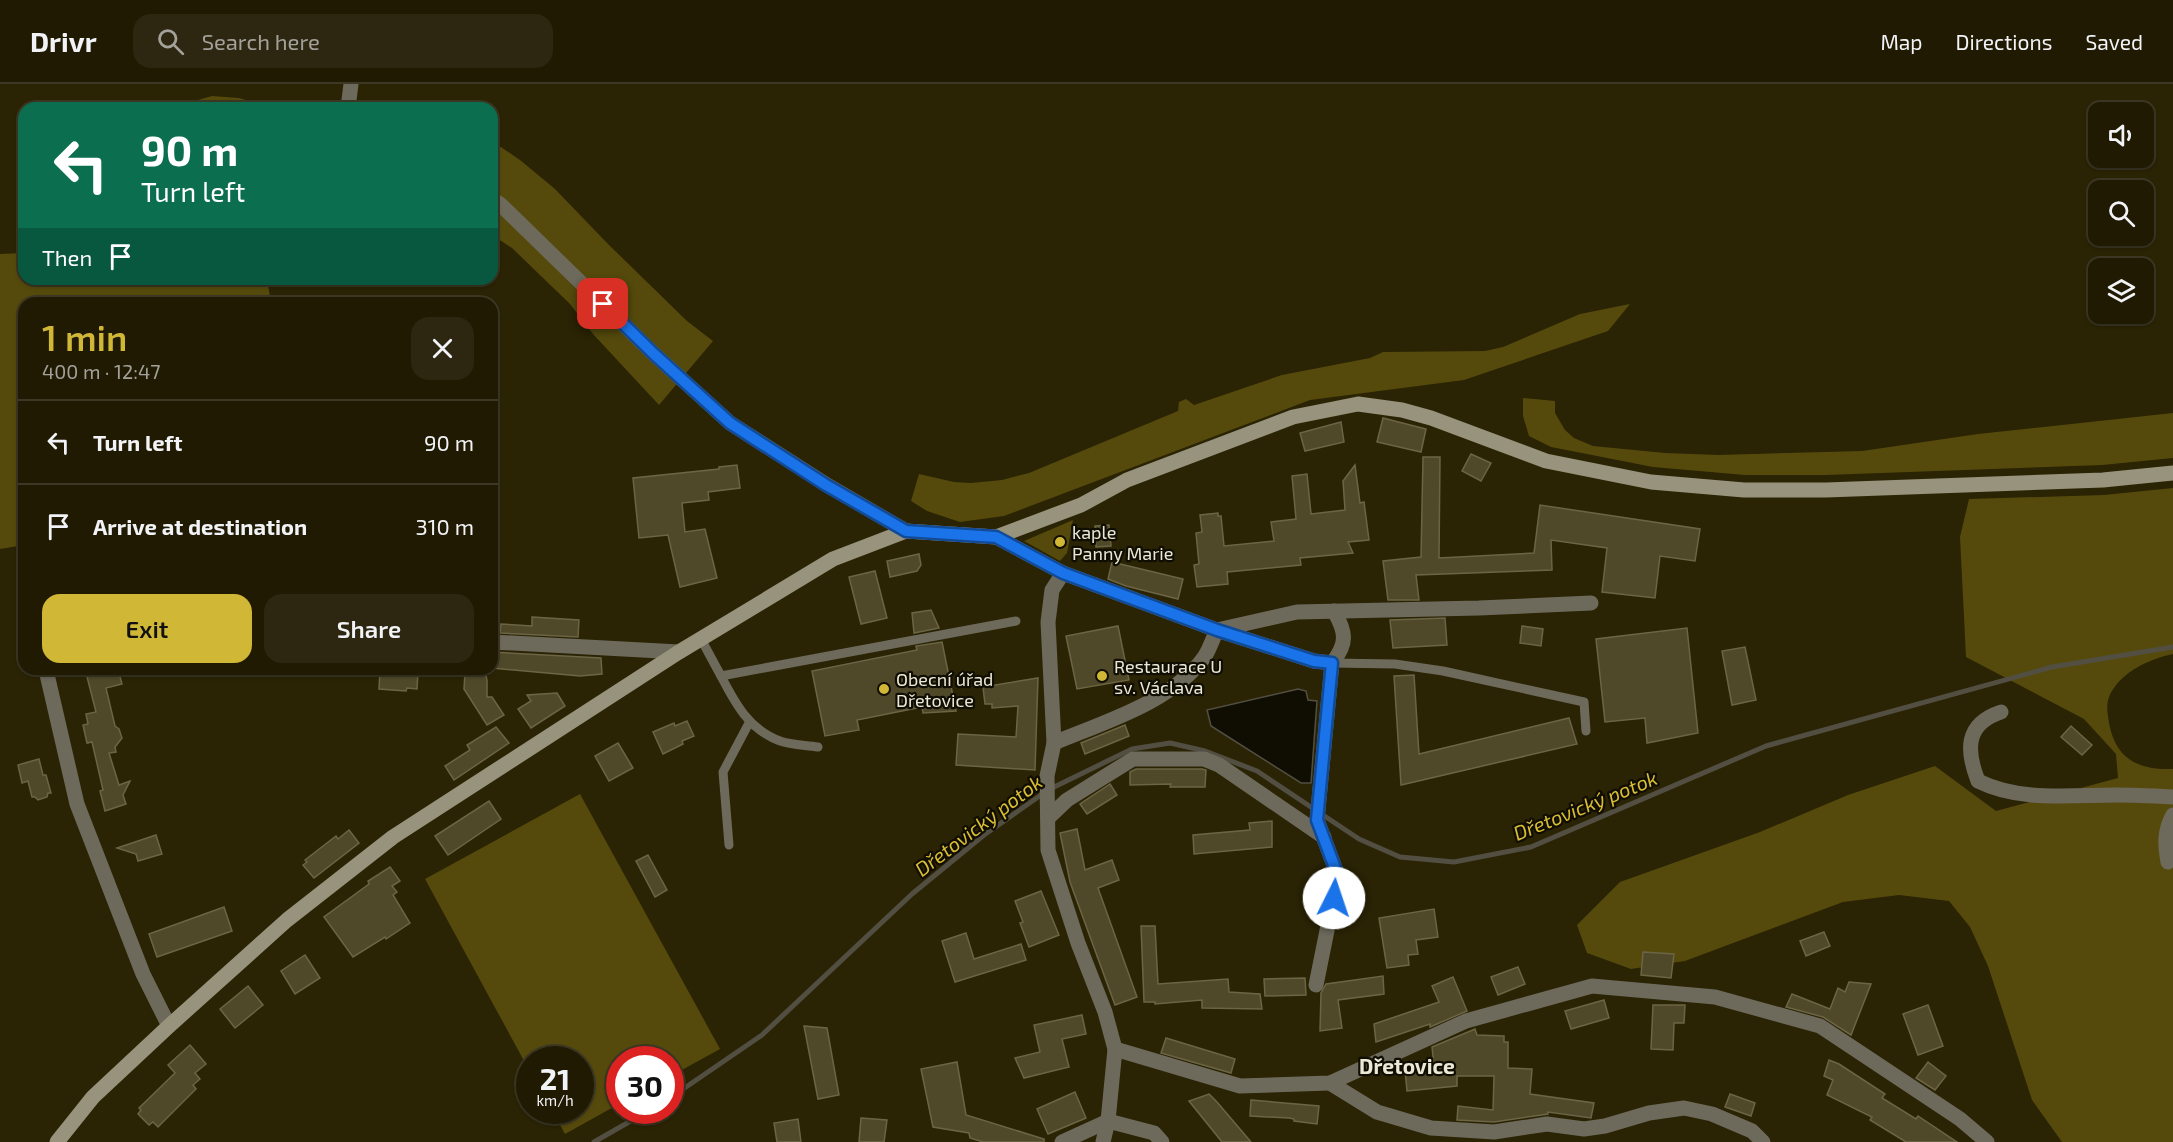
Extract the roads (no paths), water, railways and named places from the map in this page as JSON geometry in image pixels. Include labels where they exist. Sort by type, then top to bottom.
[{"type":"main road","points":[[57,1142],[93,1097],[169,1026],[287,920],[393,837],[679,652],[833,560],[906,531],[996,537],[1081,505],[1126,480],[1293,417],[1358,404],[1402,410],[1431,418],[1546,461],[1651,482],[1744,490],[1826,490],[2103,480],[2173,473]]},
{"type":"street","points":[[349,102],[351,84]]},
{"type":"street","points":[[498,203],[654,354],[730,423],[826,485],[906,531]]},
{"type":"street","points":[[996,537],[1063,573],[1217,630],[1314,661],[1332,663]]},
{"type":"street","points":[[1063,573],[1052,590],[1048,622],[1054,743],[1047,776],[1048,850],[1078,943],[1105,1012],[1115,1049],[1108,1121],[1103,1142]]},
{"type":"street","points":[[1217,630],[1297,612],[1591,603]]},
{"type":"street","points":[[1316,985],[1338,876],[1317,820],[1332,663],[1342,651],[1343,627],[1334,611]]},
{"type":"street","points":[[1054,743],[1127,712],[1175,688],[1205,655],[1217,630]]},
{"type":"street","points":[[498,642],[679,652]]},
{"type":"street","points":[[47,675],[76,804],[143,974],[169,1026]]},
{"type":"street","points":[[2001,712],[1988,716],[1977,726],[1969,748],[1978,780],[1994,789],[2027,795],[2173,797]]},
{"type":"street","points":[[1048,818],[1067,801],[1133,759],[1204,759],[1219,765],[1324,837]]},
{"type":"street","points":[[2168,862],[2166,832],[2173,815]]},
{"type":"street","points":[[1115,1049],[1240,1086],[1330,1083],[1466,1021],[1592,986],[1715,997],[1820,1026],[1960,1119],[1987,1142]]},
{"type":"street","points":[[1330,1083],[1377,1113],[1431,1128],[1494,1132],[1547,1124],[1584,1129],[1605,1126],[1650,1113],[1684,1108],[1712,1114],[1752,1131],[1763,1142]]},
{"type":"street","points":[[1062,1142],[1108,1121],[1154,1132],[1162,1142]]},
{"type":"lane","points":[[721,676],[1016,621]]},
{"type":"lane","points":[[701,639],[735,702],[750,723],[780,741],[818,747]]},
{"type":"lane","points":[[1332,663],[1395,664],[1443,671],[1584,702],[1587,731]]},
{"type":"lane","points":[[729,845],[723,772],[750,723]]},
{"type":"waterway","name":"Dřetovický potok","points":[[684,1088],[762,1035],[912,894],[984,835],[1048,790],[1132,749],[1170,743],[1205,751],[1257,771],[1359,839],[1400,857],[1454,862],[1531,847],[1766,746],[2052,667],[2173,647]]},
{"type":"waterway","name":"Dřetovický potok","points":[[594,1142],[626,1124]]},
{"type":"place","name":"kaple Panny Marie","points":[[1060,542]]},
{"type":"place","name":"Restaurace U sv. Václava","points":[[1102,676]]},
{"type":"place","name":"Obecní úřad Dřetovice","points":[[884,689]]},
{"type":"district","name":"Dřetovice","points":[[1407,1065]]}]
